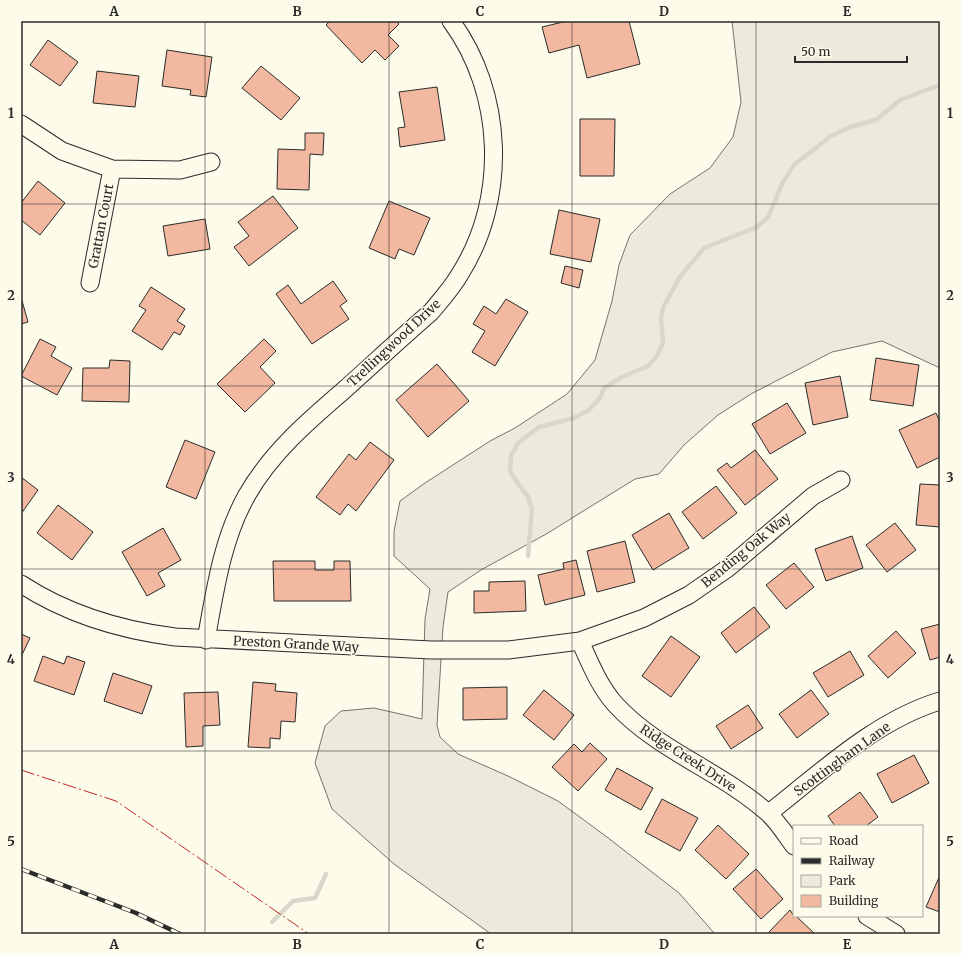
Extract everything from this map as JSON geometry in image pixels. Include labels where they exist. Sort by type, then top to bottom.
[{"type":"street","name":"Trellingwood Drive","points":[[206,640],[220,568],[229,538],[247,496],[261,474],[297,431],[431,312],[461,273],[478,236],[491,193],[494,166],[492,128],[487,101],[478,71],[458,29],[451,21]]},
{"type":"street","points":[[21,124],[62,151],[112,169],[180,170],[211,162]]},
{"type":"street","name":"Grattan Court","points":[[90,283],[112,169]]},
{"type":"street","name":"Bending Oak Way","points":[[580,641],[644,618],[689,595],[728,568],[813,496],[841,480]]},
{"type":"street","name":"Preston Grande Way","points":[[21,584],[73,611],[105,623],[146,633],[206,640],[431,650],[508,650],[580,641]]},
{"type":"street","name":"Ridge Creek Drive","points":[[580,641],[594,673],[603,688],[628,718],[645,732],[731,785],[769,814],[793,845]]},
{"type":"street","name":"Scottingham Lane","points":[[769,814],[860,742],[908,713],[940,701]]},
{"type":"street","points":[[869,917],[896,934]]},
{"type":"green space","points":[[732,21],[940,21],[940,368],[882,341],[832,352],[751,394],[718,415],[684,445],[659,474],[635,479],[548,533],[481,570],[448,592],[443,627],[437,725],[440,737],[458,754],[508,776],[558,801],[679,893],[715,934],[491,934],[394,864],[332,809],[315,763],[325,726],[341,711],[374,708],[422,719],[425,619],[430,589],[394,556],[394,531],[400,501],[490,441],[515,428],[567,394],[595,360],[612,301],[619,265],[630,235],[670,194],[710,168],[733,137],[741,102]]},
{"type":"building","points":[[330,21],[396,21],[399,24],[388,35],[399,46],[385,60],[375,50],[362,63],[326,25]]},
{"type":"building","points":[[567,21],[629,21],[640,64],[587,78],[579,45],[549,53],[542,27]]},
{"type":"building","points":[[48,40],[78,62],[60,86],[30,65]]},
{"type":"building","points":[[167,50],[212,57],[206,97],[190,95],[191,90],[162,86]]},
{"type":"building","points":[[261,66],[300,98],[281,120],[242,88]]},
{"type":"building","points":[[97,71],[139,76],[135,107],[93,103]]},
{"type":"building","points":[[437,87],[445,140],[400,147],[398,128],[405,127],[399,92]]},
{"type":"building","points":[[580,119],[615,119],[614,176],[580,176]]},
{"type":"building","points":[[305,133],[324,133],[323,155],[310,154],[309,190],[277,189],[278,149],[305,150]]},
{"type":"building","points":[[38,181],[65,203],[40,235],[21,220],[21,203]]},
{"type":"building","points":[[273,196],[298,228],[249,266],[234,247],[249,236],[238,222]]},
{"type":"building","points":[[389,201],[430,218],[414,255],[399,249],[395,259],[369,248]]},
{"type":"building","points":[[559,210],[600,219],[591,262],[550,254]]},
{"type":"building","points":[[205,219],[210,249],[168,256],[163,226]]},
{"type":"building","points":[[565,266],[583,270],[579,288],[561,283]]},
{"type":"building","points":[[333,281],[347,301],[340,306],[349,319],[312,344],[276,294],[288,285],[301,304]]},
{"type":"building","points":[[151,287],[185,309],[177,321],[185,326],[180,335],[174,332],[162,350],[132,331],[146,310],[139,306]]},
{"type":"building","points":[[21,297],[28,322],[21,324]]},
{"type":"building","points":[[506,299],[528,312],[495,366],[472,352],[485,331],[473,324],[484,306],[496,314]]},
{"type":"building","points":[[40,339],[56,347],[51,356],[72,368],[57,395],[21,376]]},
{"type":"building","points":[[264,339],[276,351],[260,367],[275,383],[245,412],[217,384]]},
{"type":"building","points":[[876,358],[919,365],[913,406],[870,400]]},
{"type":"building","points":[[110,360],[130,361],[129,402],[82,401],[83,368],[109,368]]},
{"type":"building","points":[[437,364],[469,401],[428,437],[396,400]]},
{"type":"building","points":[[840,376],[848,417],[813,425],[805,383]]},
{"type":"building","points":[[787,403],[806,433],[770,454],[752,424]]},
{"type":"building","points":[[936,413],[940,422],[940,457],[917,468],[899,430]]},
{"type":"building","points":[[185,440],[215,452],[196,499],[166,487]]},
{"type":"building","points":[[370,442],[394,460],[356,511],[348,504],[340,515],[316,497],[349,454],[356,460]]},
{"type":"building","points":[[755,450],[778,479],[745,505],[717,470],[727,463],[731,468]]},
{"type":"building","points":[[21,477],[38,490],[21,514]]},
{"type":"building","points":[[920,484],[940,485],[940,527],[916,525]]},
{"type":"building","points":[[716,486],[737,513],[703,539],[682,512]]},
{"type":"building","points":[[58,505],[93,532],[72,560],[37,533]]},
{"type":"building","points":[[669,513],[689,548],[653,570],[632,535]]},
{"type":"building","points":[[895,523],[916,550],[887,572],[866,545]]},
{"type":"building","points":[[163,528],[181,560],[158,573],[165,586],[147,596],[122,552]]},
{"type":"building","points":[[852,536],[863,568],[826,581],[815,549]]},
{"type":"building","points":[[625,541],[635,582],[597,592],[587,551]]},
{"type":"building","points":[[576,560],[585,595],[545,605],[538,575],[564,569],[563,563]]},
{"type":"building","points":[[273,561],[315,561],[315,570],[334,570],[334,561],[350,561],[351,601],[274,601]]},
{"type":"building","points":[[794,563],[814,587],[786,609],[766,585]]},
{"type":"building","points":[[525,581],[526,611],[474,613],[474,591],[489,591],[489,582]]},
{"type":"building","points":[[754,607],[770,627],[736,653],[721,633]]},
{"type":"building","points":[[940,624],[940,657],[930,660],[921,629]]},
{"type":"building","points":[[896,631],[916,653],[888,678],[868,656]]},
{"type":"building","points":[[21,634],[30,638],[21,657]]},
{"type":"building","points":[[671,636],[700,657],[671,697],[642,676]]},
{"type":"building","points":[[850,651],[864,675],[828,697],[813,673]]},
{"type":"building","points":[[43,656],[64,664],[67,656],[85,662],[74,695],[34,681]]},
{"type":"building","points":[[113,673],[152,686],[142,714],[104,701]]},
{"type":"building","points":[[253,682],[276,684],[275,691],[297,693],[295,722],[281,721],[280,739],[270,738],[270,748],[248,747]]},
{"type":"building","points":[[507,687],[507,719],[463,720],[463,688]]},
{"type":"building","points":[[544,690],[574,715],[554,740],[523,715]]},
{"type":"building","points":[[811,690],[829,714],[797,738],[779,714]]},
{"type":"building","points":[[218,692],[220,725],[203,726],[203,746],[186,747],[184,693]]},
{"type":"building","points":[[748,705],[763,728],[731,749],[716,726]]},
{"type":"building","points":[[590,743],[607,759],[578,791],[552,767],[574,744],[582,752]]},
{"type":"building","points":[[914,755],[929,783],[892,803],[877,774]]},
{"type":"building","points":[[617,768],[653,788],[641,810],[605,790]]},
{"type":"building","points":[[860,792],[878,817],[867,825],[834,825],[828,816]]},
{"type":"building","points":[[662,799],[698,818],[680,851],[645,832]]},
{"type":"building","points":[[718,825],[749,854],[726,879],[695,850]]},
{"type":"building","points":[[756,869],[783,899],[761,919],[733,889]]},
{"type":"building","points":[[940,875],[940,912],[926,907]]},
{"type":"building","points":[[790,910],[793,917],[797,917],[815,934],[772,934],[769,932]]},
{"type":"waterway","points":[[528,556],[532,509],[528,497],[512,475],[510,469],[511,456],[518,443],[539,427],[574,418],[589,410],[600,398],[604,388],[622,377],[648,366],[657,356],[663,343],[661,319],[663,308],[679,278],[704,248],[757,227],[768,217],[783,182],[794,165],[831,136],[850,127],[876,120],[900,100],[940,85]]},
{"type":"waterway","points":[[272,922],[293,901],[315,898],[326,874]]},
{"type":"railway","points":[[21,869],[136,913],[180,934]]},
{"type":"power","points":[[21,770],[116,801],[309,934]]}]
